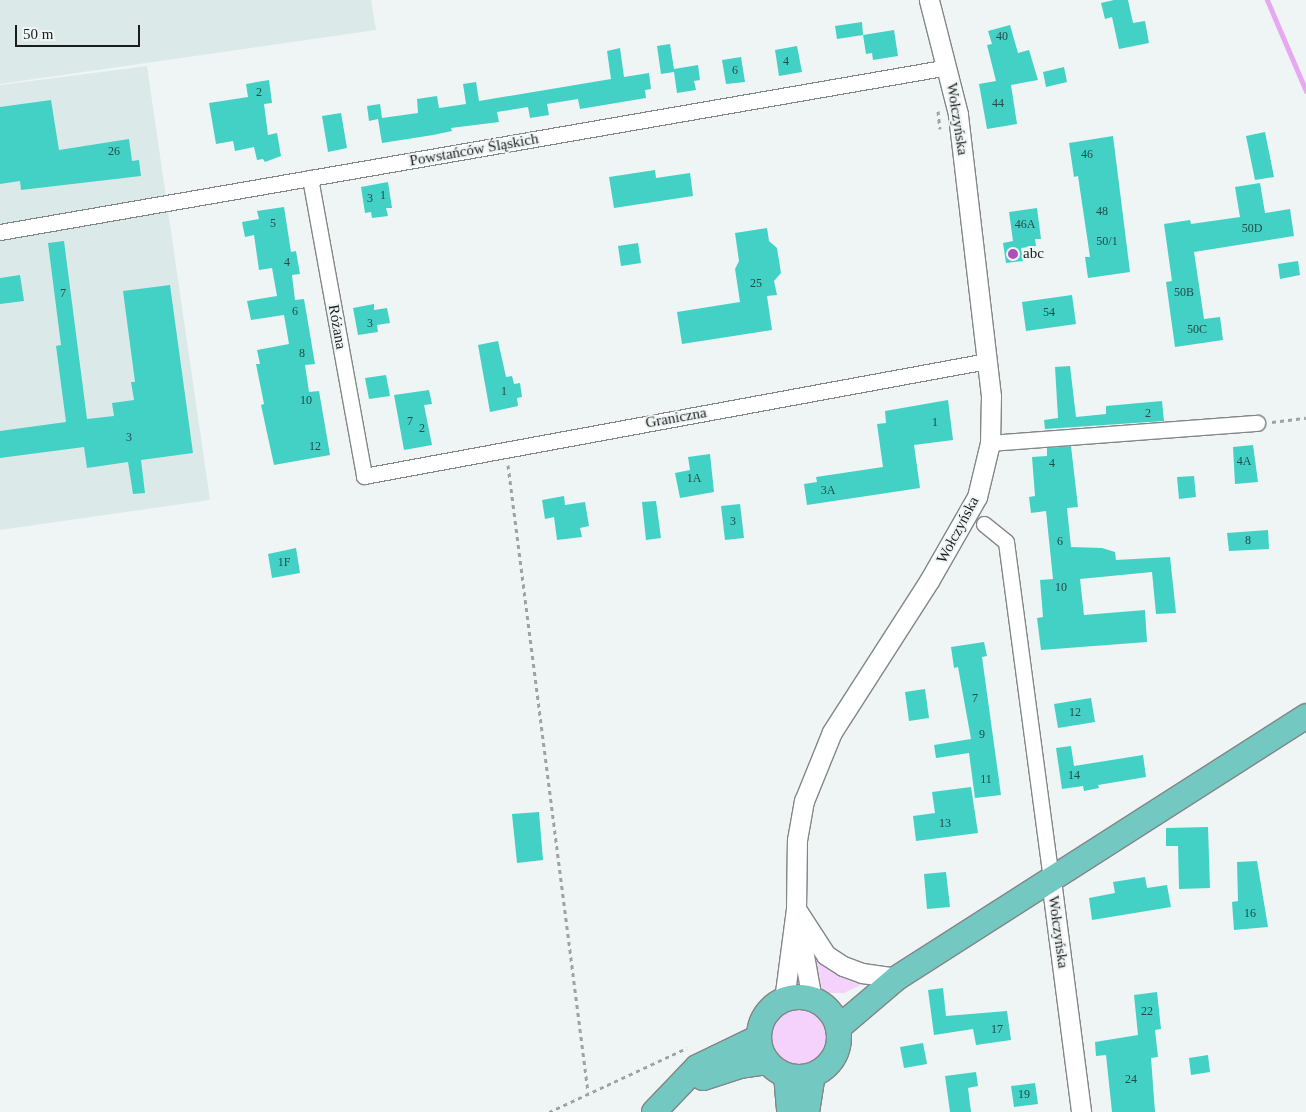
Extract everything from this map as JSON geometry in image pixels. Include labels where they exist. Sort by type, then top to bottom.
[{"type":"main road","points":[[825,1012],[897,978],[1306,716]]},
{"type":"main road","points":[[654,1112],[674,1090],[697,1067],[759,1037],[766,1015],[784,1000],[798,997],[825,1012],[836,1051],[823,1069],[813,1075],[777,1069],[708,1075],[674,1090]]},
{"type":"main road","points":[[759,1037],[777,1069],[789,1112]]},
{"type":"main road","points":[[807,1112],[813,1075]]},
{"type":"street","name":"Wołczyńska","points":[[784,1000],[796,909],[797,840],[804,801],[817,765],[849,702],[930,581],[966,518],[977,497],[990,443],[987,361],[958,114],[948,67],[929,0]]},
{"type":"street","name":"Powstańców Śląskich","points":[[0,232],[948,67]]},
{"type":"street","name":"Różana","points":[[310,178],[364,476]]},
{"type":"street","name":"Graniczna","points":[[364,476],[987,361]]},
{"type":"street","points":[[990,443],[1257,423]]},
{"type":"street","name":"Wołczyńska","points":[[984,524],[1006,542],[1081,1112]]},
{"type":"street","name":"Wołczyńska","points":[[796,909],[825,1012]]},
{"type":"street","points":[[796,909],[826,955],[843,966],[862,973],[897,978]]},
{"type":"path","points":[[1257,423],[1306,418]]},
{"type":"path","points":[[506,450],[588,1092]]},
{"type":"path","points":[[549,1112],[588,1092],[692,1046]]},
{"type":"shaded area","points":[[0,0],[371,0],[376,30],[0,84]]},
{"type":"shaded area","points":[[147,66],[210,500],[0,530],[0,85]]},
{"type":"shaded area","points":[[809,939],[872,980],[844,993],[823,993],[816,985]]},
{"type":"shaded area","points":[[792,1010],[804,1010],[819,1018],[827,1033],[827,1045],[819,1060],[804,1068],[792,1068],[777,1060],[769,1045],[769,1033],[777,1018]]},
{"type":"building","points":[[1114,0],[1128,0],[1133,23],[1145,21],[1149,43],[1119,49],[1112,17],[1105,19],[1101,3]]},
{"type":"building","points":[[862,22],[863,35],[837,39],[835,26]]},
{"type":"building","points":[[1010,25],[1018,53],[1029,50],[1038,80],[1011,85],[1017,124],[987,129],[979,84],[996,81],[987,45],[992,44],[988,31]]},
{"type":"building","points":[[894,30],[898,56],[873,60],[872,53],[866,54],[863,35]]},
{"type":"building","points":[[670,44],[674,69],[698,65],[700,80],[694,81],[696,90],[677,93],[674,72],[661,74],[657,46]]},
{"type":"building","points":[[797,46],[802,72],[779,76],[775,50]]},
{"type":"building","points":[[620,48],[624,77],[649,73],[651,89],[645,90],[646,98],[580,109],[578,99],[547,104],[549,115],[530,118],[528,107],[497,112],[499,122],[451,128],[452,131],[382,143],[378,119],[369,121],[367,106],[380,104],[382,118],[418,113],[417,99],[437,96],[439,108],[466,104],[463,84],[476,82],[479,101],[611,79],[607,51]]},
{"type":"building","points":[[741,57],[745,82],[726,84],[722,60]]},
{"type":"building","points":[[1064,67],[1067,82],[1046,87],[1043,72]]},
{"type":"building","points":[[269,80],[272,103],[264,104],[268,135],[277,133],[281,156],[265,162],[263,159],[257,160],[254,147],[235,151],[233,141],[216,144],[209,103],[248,97],[246,84]]},
{"type":"building","points":[[51,100],[59,150],[129,139],[132,161],[139,160],[141,176],[21,190],[20,181],[0,184],[0,107]]},
{"type":"building","points":[[341,113],[347,148],[328,152],[322,116]]},
{"type":"building","points":[[1265,132],[1274,177],[1255,180],[1246,136]]},
{"type":"building","points":[[1113,136],[1130,272],[1088,278],[1085,257],[1090,257],[1078,176],[1074,177],[1069,143]]},
{"type":"building","points":[[655,170],[656,178],[690,173],[693,196],[614,208],[609,177]]},
{"type":"building","points":[[388,182],[392,208],[386,208],[388,216],[372,218],[371,212],[365,213],[361,187]]},
{"type":"building","points":[[1260,183],[1265,213],[1290,209],[1294,236],[1194,252],[1204,319],[1220,317],[1223,340],[1175,347],[1166,282],[1172,281],[1164,224],[1190,220],[1191,224],[1240,217],[1235,187]]},
{"type":"building","points":[[284,207],[291,252],[296,251],[300,274],[292,275],[295,300],[304,299],[315,364],[305,365],[309,392],[319,391],[330,455],[274,465],[261,405],[264,404],[256,364],[260,364],[257,350],[289,344],[284,315],[251,320],[247,301],[277,296],[272,268],[259,270],[254,235],[245,237],[242,222],[259,219],[257,211]]},
{"type":"building","points":[[1037,208],[1041,239],[1035,239],[1036,246],[1021,248],[1023,261],[1006,263],[1003,243],[1013,241],[1009,212]]},
{"type":"building","points":[[767,228],[769,241],[777,248],[781,273],[774,281],[777,295],[767,296],[772,330],[682,344],[677,312],[740,302],[735,269],[739,261],[735,233]]},
{"type":"building","points":[[64,241],[87,419],[114,416],[112,403],[134,400],[131,382],[135,382],[123,291],[170,285],[193,453],[141,460],[145,493],[133,494],[128,462],[87,468],[84,447],[0,458],[0,431],[66,422],[56,346],[61,345],[48,243]]},
{"type":"building","points":[[638,243],[641,263],[621,266],[618,246]]},
{"type":"building","points":[[1298,261],[1300,275],[1280,279],[1278,264]]},
{"type":"building","points":[[20,275],[24,301],[0,304],[0,278]]},
{"type":"building","points":[[1072,295],[1076,324],[1026,331],[1022,302]]},
{"type":"building","points":[[374,304],[374,310],[387,308],[390,323],[377,325],[378,332],[358,335],[353,308]]},
{"type":"building","points":[[498,341],[506,377],[512,376],[514,384],[520,383],[522,397],[517,398],[518,406],[490,412],[478,345]]},
{"type":"building","points":[[1070,366],[1076,417],[1106,414],[1106,406],[1162,401],[1164,421],[1045,429],[1044,420],[1058,418],[1055,367]]},
{"type":"building","points":[[386,375],[390,396],[369,399],[365,378]]},
{"type":"building","points":[[429,390],[432,404],[424,405],[432,445],[404,450],[394,395]]},
{"type":"building","points":[[948,400],[953,440],[914,445],[920,488],[807,505],[804,484],[817,482],[816,477],[883,467],[877,424],[886,423],[885,411]]},
{"type":"building","points":[[1253,445],[1258,482],[1235,484],[1233,447]]},
{"type":"building","points":[[1071,446],[1078,507],[1067,508],[1071,547],[1102,548],[1115,552],[1116,560],[1170,557],[1176,613],[1156,614],[1152,572],[1080,579],[1084,615],[1145,610],[1147,642],[1041,650],[1037,618],[1043,617],[1040,580],[1053,579],[1046,511],[1031,513],[1029,497],[1035,496],[1032,457],[1047,456],[1047,448]]},
{"type":"building","points":[[710,454],[714,492],[680,498],[675,473],[690,470],[688,457]]},
{"type":"building","points":[[1194,476],[1196,497],[1179,499],[1177,477]]},
{"type":"building","points":[[564,496],[565,505],[585,502],[589,526],[580,528],[582,537],[557,540],[554,517],[545,519],[542,500]]},
{"type":"building","points":[[656,501],[661,538],[646,540],[642,502]]},
{"type":"building","points":[[740,504],[744,538],[725,540],[721,506]]},
{"type":"building","points":[[1268,530],[1269,549],[1229,551],[1227,533]]},
{"type":"building","points":[[296,548],[300,573],[272,578],[268,554]]},
{"type":"building","points":[[984,642],[987,656],[982,657],[1001,795],[975,798],[969,753],[936,758],[934,745],[971,739],[958,667],[954,668],[951,647]]},
{"type":"building","points":[[925,689],[929,718],[909,721],[905,692]]},
{"type":"building","points":[[1091,698],[1095,722],[1058,728],[1054,704]]},
{"type":"building","points":[[1071,746],[1074,766],[1143,755],[1146,777],[1098,785],[1099,788],[1084,791],[1083,786],[1062,789],[1056,748]]},
{"type":"building","points":[[971,787],[978,833],[916,841],[913,816],[935,813],[932,792]]},
{"type":"building","points":[[539,812],[543,860],[517,863],[512,814]]},
{"type":"building","points":[[1208,827],[1210,888],[1179,889],[1178,846],[1166,846],[1166,828]]},
{"type":"building","points":[[1257,861],[1268,927],[1234,930],[1232,902],[1238,901],[1237,862]]},
{"type":"building","points":[[946,872],[950,907],[927,909],[924,874]]},
{"type":"building","points":[[1145,877],[1147,888],[1167,885],[1171,907],[1092,920],[1089,898],[1115,893],[1113,882]]},
{"type":"building","points":[[943,988],[946,1016],[1007,1011],[1011,1040],[976,1045],[973,1029],[934,1035],[928,990]]},
{"type":"building","points":[[1157,992],[1161,1029],[1155,1030],[1158,1057],[1151,1058],[1155,1112],[1112,1112],[1106,1055],[1096,1056],[1095,1042],[1138,1035],[1134,995]]},
{"type":"building","points":[[923,1043],[927,1064],[904,1068],[900,1047]]},
{"type":"building","points":[[1208,1055],[1210,1072],[1191,1075],[1189,1058]]},
{"type":"building","points":[[976,1072],[978,1086],[968,1088],[971,1112],[950,1112],[945,1076]]},
{"type":"building","points":[[1035,1083],[1038,1104],[1014,1107],[1011,1086]]},
{"type":"waterway","points":[[1267,0],[1306,91]]},
{"type":"place","name":"abc","points":[[1013,254]]}]
